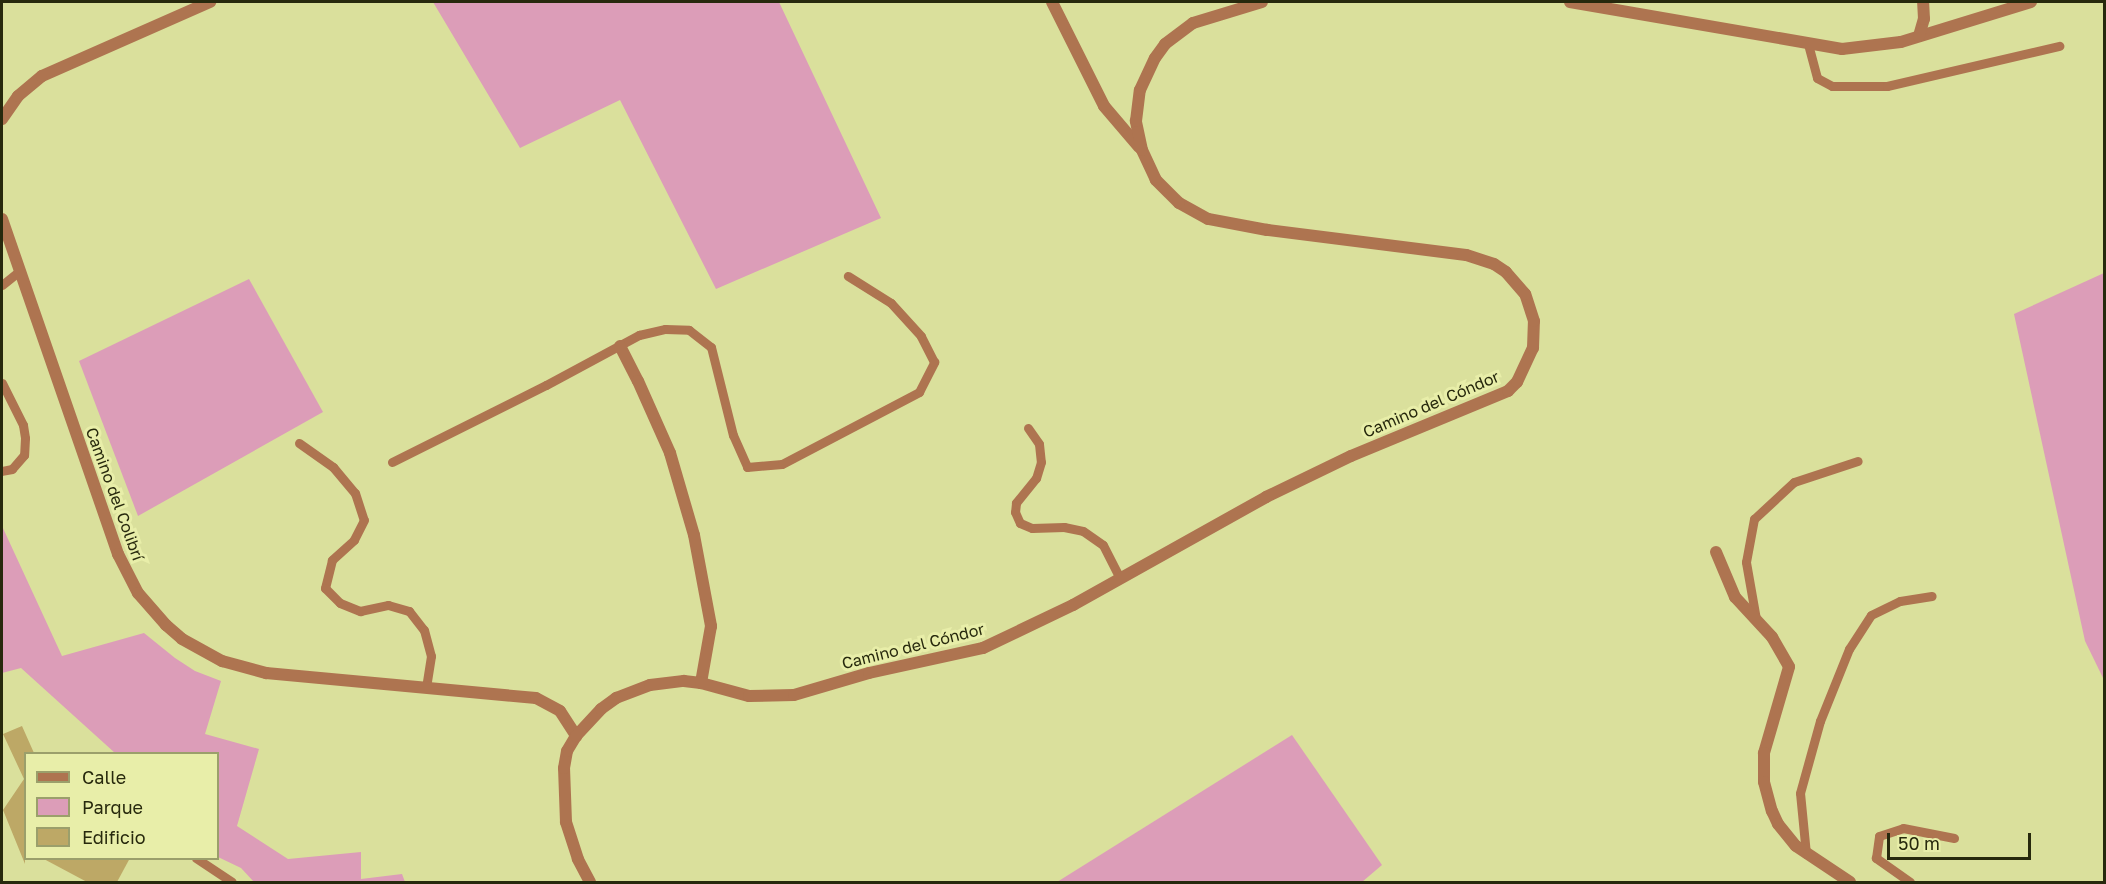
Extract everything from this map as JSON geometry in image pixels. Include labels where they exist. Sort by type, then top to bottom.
[{"type":"street","points":[[2,119],[18,96],[42,76],[210,2]]},
{"type":"street","points":[[1052,2],[1104,105],[1142,150]]},
{"type":"street","name":"Camino del Cóndor","points":[[590,882],[571,841],[563,804],[567,751],[576,736],[601,709],[633,690],[667,682],[701,683],[749,696],[794,695],[869,673],[983,648],[1073,605],[1266,497],[1351,456],[1508,391],[1524,372],[1535,336],[1531,307],[1525,294],[1506,272],[1494,264],[1466,255],[1267,230],[1208,219],[1193,212],[1167,193],[1148,166],[1136,121],[1140,90],[1146,73],[1165,44],[1193,23],[1262,2]]},
{"type":"street","points":[[1570,2],[1808,44],[1862,48],[1919,36],[2031,2]]},
{"type":"street","points":[[1919,36],[1924,19],[1923,2]]},
{"type":"street","name":"Camino del Colibrí","points":[[2,219],[118,554],[138,593],[158,618],[202,652],[244,669],[266,673],[536,698],[560,711],[576,736]]},
{"type":"street","points":[[620,346],[670,453],[694,535],[711,626],[701,683]]},
{"type":"street","points":[[1716,552],[1735,597],[1783,652],[1789,668],[1764,753],[1764,782],[1767,797],[1778,824],[1806,854],[1850,882]]},
{"type":"lane","points":[[1808,44],[1817,78],[1832,86],[1887,86],[2059,46]]},
{"type":"lane","points":[[2,285],[19,271]]},
{"type":"lane","points":[[392,462],[639,335],[664,329],[689,330],[711,347],[733,435],[747,467],[782,464],[919,392],[934,362],[921,336],[891,303],[848,276]]},
{"type":"lane","points":[[2,382],[23,425],[25,438],[24,455],[12,469],[2,471]]},
{"type":"lane","points":[[1028,428],[1039,444],[1041,462],[1036,478],[1016,503],[1015,512],[1020,523],[1032,528],[1072,528],[1094,537],[1103,545],[1120,579]]},
{"type":"lane","points":[[299,443],[333,467],[356,493],[364,520],[354,540],[332,561],[325,588],[340,603],[360,611],[388,605],[408,610],[424,630],[431,656],[426,688]]},
{"type":"lane","points":[[1756,619],[1746,562],[1754,519],[1794,482],[1858,461]]},
{"type":"lane","points":[[1806,854],[1800,793],[1820,720],[1848,649],[1872,615],[1900,601],[1932,596]]},
{"type":"lane","points":[[1910,882],[1876,858],[1879,836],[1903,828],[1954,838]]},
{"type":"lane","points":[[199,860],[232,882]]},
{"type":"green space","points":[[433,2],[779,2],[881,218],[716,289],[620,100],[520,148]]},
{"type":"green space","points":[[2104,273],[2104,680],[2085,641],[2014,314]]},
{"type":"green space","points":[[249,279],[323,412],[138,516],[79,361]]},
{"type":"green space","points":[[2,526],[62,656],[144,633],[195,671],[221,681],[205,734],[259,749],[237,826],[288,859],[361,852],[361,879],[402,874],[405,882],[254,882],[241,868],[219,857],[219,752],[114,752],[21,668],[2,673]]},
{"type":"green space","points":[[1292,735],[1382,865],[1362,882],[1057,882]]},
{"type":"building","points":[[22,726],[34,752],[24,752],[24,779],[3,734]]},
{"type":"building","points":[[24,779],[25,864],[3,810]]},
{"type":"building","points":[[46,860],[129,860],[117,882],[87,882]]}]
